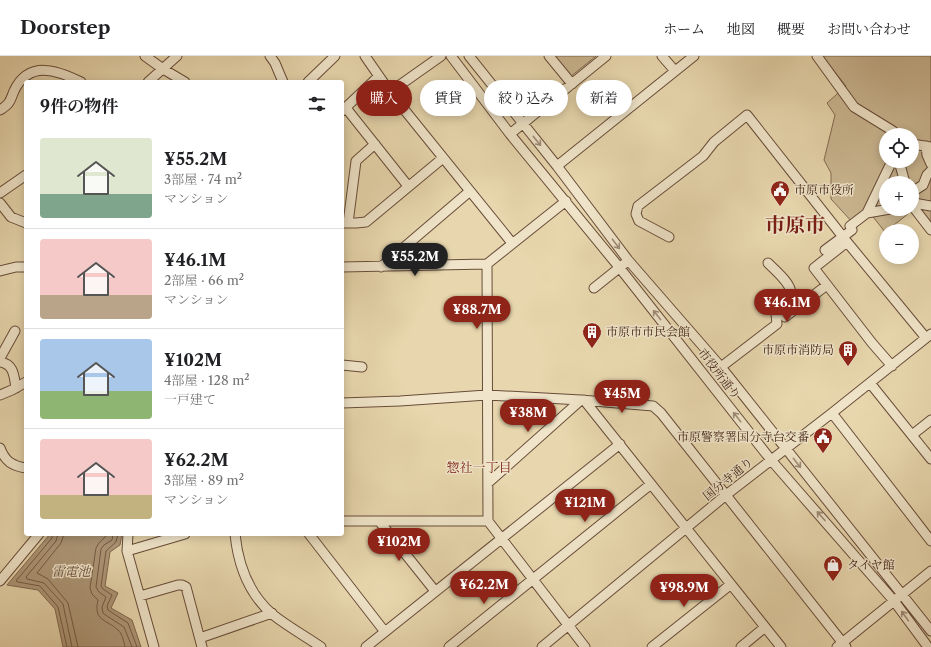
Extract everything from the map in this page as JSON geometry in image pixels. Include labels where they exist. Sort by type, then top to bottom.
[{"type":"street","points":[[145,56],[163,70],[181,80]]},
{"type":"street","points":[[150,80],[177,56]]},
{"type":"street","points":[[270,56],[275,63],[282,80]]},
{"type":"street","points":[[310,80],[335,56]]},
{"type":"street","points":[[365,56],[382,80]]},
{"type":"street","points":[[407,80],[441,56]]},
{"type":"street","name":"市役所通り","points":[[451,56],[510,134],[620,267],[772,460],[894,601],[928,647]]},
{"type":"street","name":"市役所通り","points":[[469,56],[557,166],[628,260],[721,367],[931,631]]},
{"type":"street","points":[[550,56],[572,84]]},
{"type":"street","points":[[510,134],[606,56]]},
{"type":"street","points":[[662,56],[675,72]]},
{"type":"street","points":[[557,166],[694,56]]},
{"type":"street","points":[[817,56],[854,107],[888,128]]},
{"type":"street","points":[[0,110],[8,105],[16,87],[31,72],[45,70],[64,73],[77,80]]},
{"type":"street","points":[[379,76],[344,109],[375,144],[408,186]]},
{"type":"street","points":[[409,116],[512,243]]},
{"type":"street","points":[[669,237],[639,221],[636,214],[638,206],[704,156],[714,142],[747,116],[845,239],[928,336]]},
{"type":"street","points":[[375,144],[356,161],[345,223],[366,222],[443,158]]},
{"type":"street","points":[[928,146],[927,155],[931,164]]},
{"type":"street","points":[[888,168],[866,213],[850,226],[852,230],[845,239],[814,268],[872,343],[892,366]]},
{"type":"street","points":[[919,188],[923,185],[927,175],[931,171]]},
{"type":"street","points":[[0,193],[24,176]]},
{"type":"street","points":[[381,267],[470,191]]},
{"type":"street","points":[[344,267],[487,264],[566,201]]},
{"type":"street","points":[[0,202],[11,217],[24,222]]},
{"type":"street","points":[[919,203],[931,206]]},
{"type":"street","points":[[866,213],[879,211]]},
{"type":"street","points":[[919,214],[931,230]]},
{"type":"street","points":[[825,250],[845,239]]},
{"type":"street","points":[[594,288],[628,260]]},
{"type":"street","points":[[487,264],[488,521],[585,647]]},
{"type":"street","points":[[721,367],[777,324],[776,314],[790,301],[791,290],[783,278],[768,264]]},
{"type":"street","points":[[0,271],[16,267],[24,267]]},
{"type":"street","points":[[786,317],[827,286]]},
{"type":"street","points":[[0,358],[15,331]]},
{"type":"street","name":"国分寺通り","points":[[542,647],[687,528],[726,494],[772,460],[928,336]]},
{"type":"street","points":[[0,362],[10,366],[13,369],[16,388]]},
{"type":"street","points":[[344,365],[362,367]]},
{"type":"street","points":[[0,394],[24,383]]},
{"type":"street","points":[[870,383],[931,459]]},
{"type":"street","points":[[344,403],[487,395],[583,400],[653,406],[661,413],[726,494],[842,645],[931,571]]},
{"type":"street","points":[[583,400],[687,528],[764,628],[781,647]]},
{"type":"street","points":[[488,483],[583,400]]},
{"type":"street","points":[[832,413],[931,541]]},
{"type":"street","points":[[912,435],[931,420]]},
{"type":"street","points":[[366,647],[620,444]]},
{"type":"street","points":[[0,448],[11,464],[24,467]]},
{"type":"street","points":[[449,647],[651,484]]},
{"type":"street","points":[[344,521],[488,521]]},
{"type":"street","points":[[379,521],[435,591]]},
{"type":"street","points":[[0,581],[38,536]]},
{"type":"street","points":[[128,536],[127,551],[154,647]]},
{"type":"street","points":[[127,551],[179,536]]},
{"type":"street","points":[[235,536],[237,553],[245,579],[260,600],[272,613],[321,647]]},
{"type":"street","points":[[311,536],[385,632]]},
{"type":"street","points":[[140,596],[178,585],[186,587],[201,643],[272,613]]},
{"type":"street","points":[[652,647],[730,585]]},
{"type":"street","points":[[741,647],[764,628]]},
{"type":"shaded area","points":[[553,56],[596,56],[570,77]]},
{"type":"shaded area","points":[[822,56],[931,56],[931,231],[918,216],[919,176],[879,176],[879,216],[905,216],[895,224],[879,224],[870,213],[853,223],[831,199],[831,173],[824,160],[835,115],[827,103],[846,86]]},
{"type":"water","name":"雷電池","points":[[48,536],[122,536],[120,545],[110,552],[105,586],[118,593],[111,608],[132,620],[141,647],[63,647],[55,609],[38,590],[7,585]]},
{"type":"place","name":"市原市役所","points":[[780,207]]},
{"type":"place","name":"市原市市民会館","points":[[592,349]]},
{"type":"place","name":"市原市消防局","points":[[848,367]]},
{"type":"place","name":"市原警察署国分寺台交番","points":[[823,454]]},
{"type":"place","name":"タイヤ館","points":[[833,582]]},
{"type":"district","name":"市原市","points":[[795,225]]},
{"type":"district","name":"惣社一丁目","points":[[479,467]]}]
